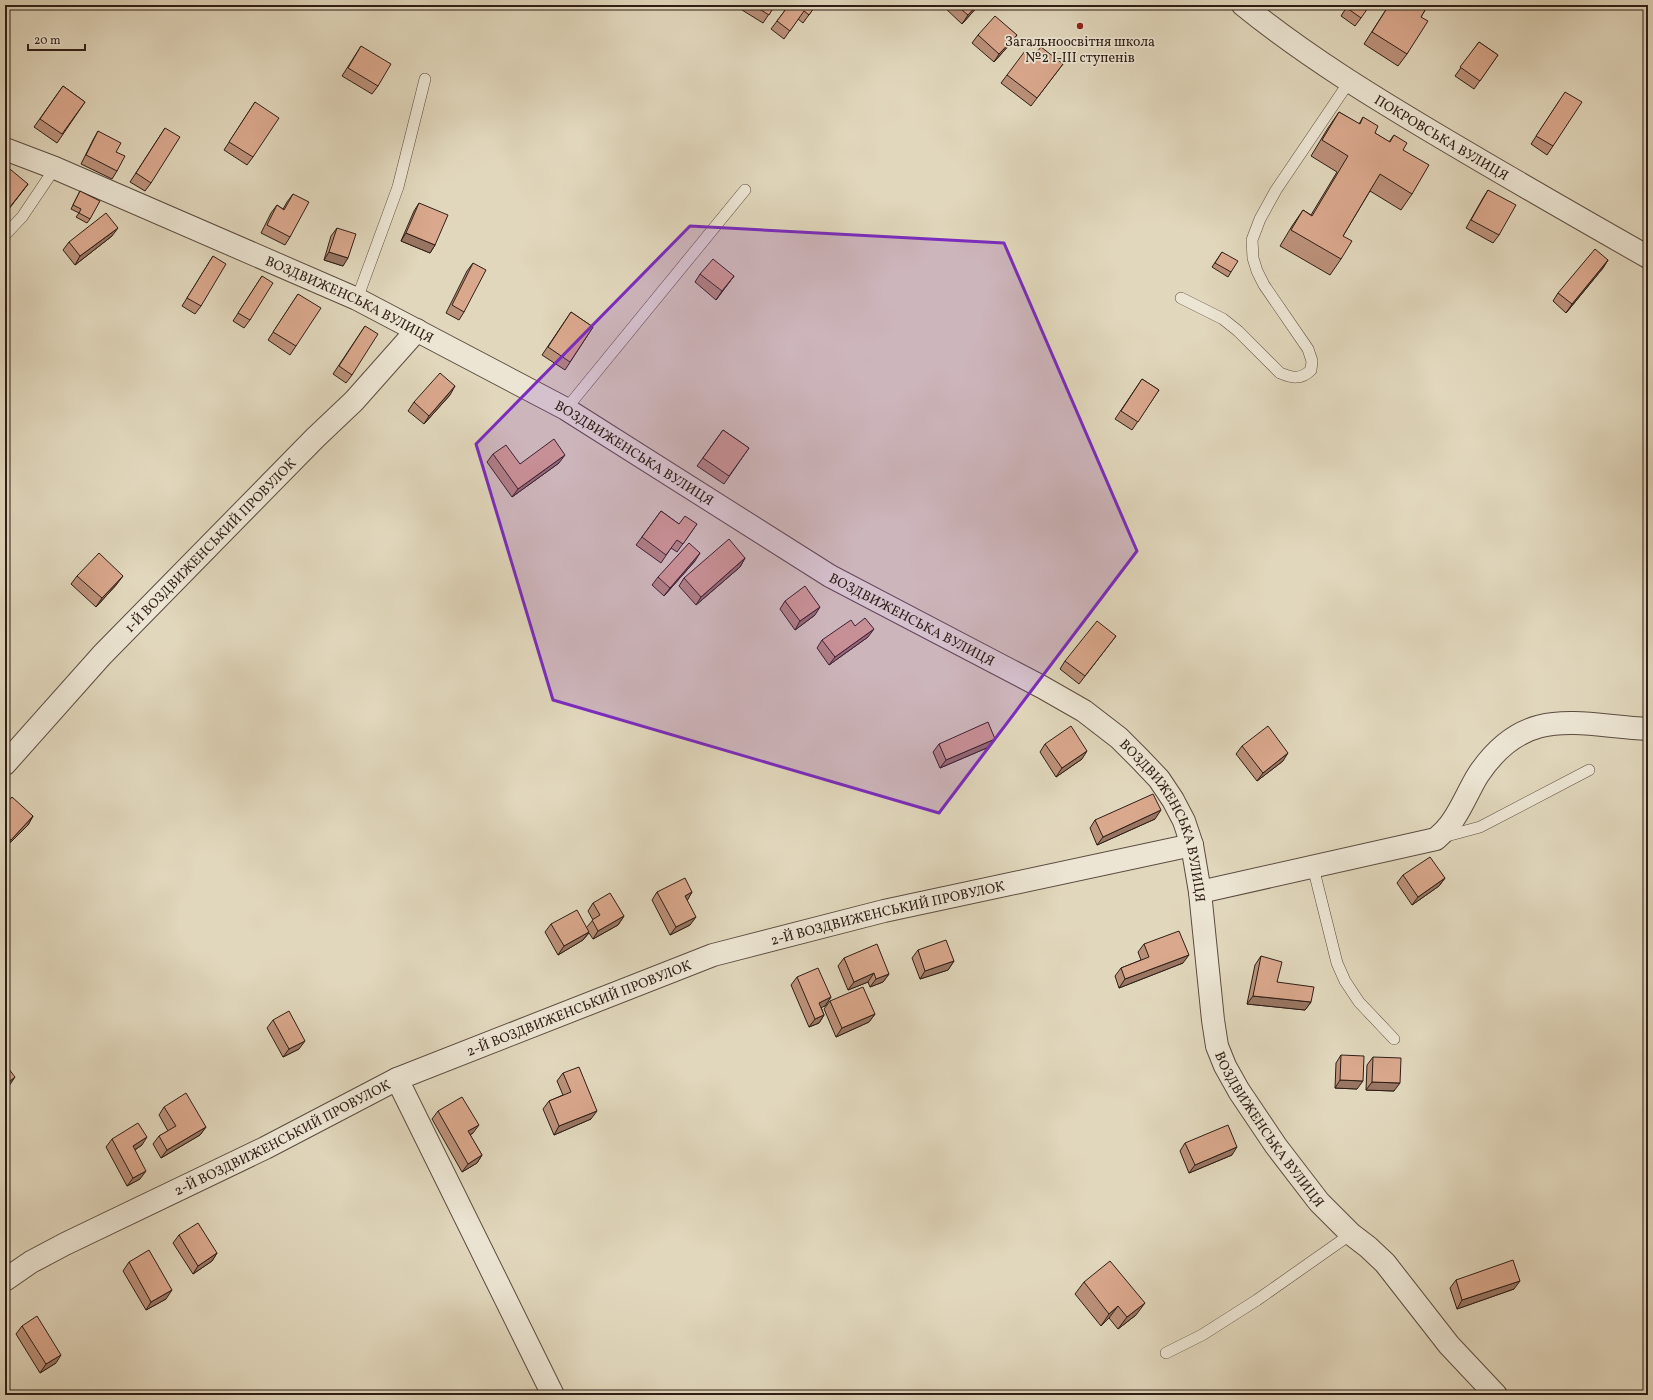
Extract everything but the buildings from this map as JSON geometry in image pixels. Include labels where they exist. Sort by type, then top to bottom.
[{"type":"street","name":"ПОКРОВСЬКА ВУЛИЦЯ","points":[[1243,5],[1266,24],[1349,82],[1541,196],[1648,257]]},
{"type":"street","name":"ВОЗДВИЖЕНСЬКА ВУЛИЦЯ","points":[[5,149],[55,168],[357,299],[418,330],[566,409],[830,576],[1042,687],[1084,712],[1119,738],[1159,779],[1173,800],[1184,821],[1192,845],[1200,892],[1213,1020],[1218,1046],[1225,1066],[1239,1091],[1276,1146],[1319,1202],[1351,1234],[1385,1263],[1449,1345],[1496,1395]]},
{"type":"street","name":"1-Й ВОЗДВИЖЕНСЬКИЙ ПРОВУЛОК","points":[[5,764],[102,655],[315,438],[354,401],[418,330]]},
{"type":"street","points":[[1200,892],[1436,839],[1448,828],[1477,776],[1490,758],[1503,745],[1534,727],[1551,724],[1575,723],[1648,729]]},
{"type":"street","name":"2-Й ВОЗДВИЖЕНСЬКИЙ ПРОВУЛОК","points":[[5,1280],[31,1262],[65,1244],[265,1148],[397,1079],[713,955],[884,911],[1192,845]]},
{"type":"street","points":[[397,1079],[553,1395]]},
{"type":"lane","points":[[357,299],[398,187],[426,79]]},
{"type":"lane","points":[[1181,298],[1223,319],[1238,331],[1280,373],[1298,378],[1306,375],[1311,370],[1312,361],[1308,349],[1264,285],[1257,271],[1253,258],[1252,240],[1260,219],[1276,190],[1349,82]]},
{"type":"lane","points":[[5,235],[22,217],[55,168]]},
{"type":"lane","points":[[566,409],[745,190]]},
{"type":"lane","points":[[1436,839],[1480,827],[1589,770]]},
{"type":"lane","points":[[1313,867],[1337,963],[1345,981],[1360,1002],[1394,1038]]},
{"type":"lane","points":[[1166,1354],[1202,1336],[1351,1234]]},
{"type":"highlighted area","points":[[690,226],[1004,243],[1137,551],[939,813],[553,700],[476,444]]},
{"type":"place","name":"Загальноосвітня школа №2 I-III ступенів","points":[[1080,26]]}]
